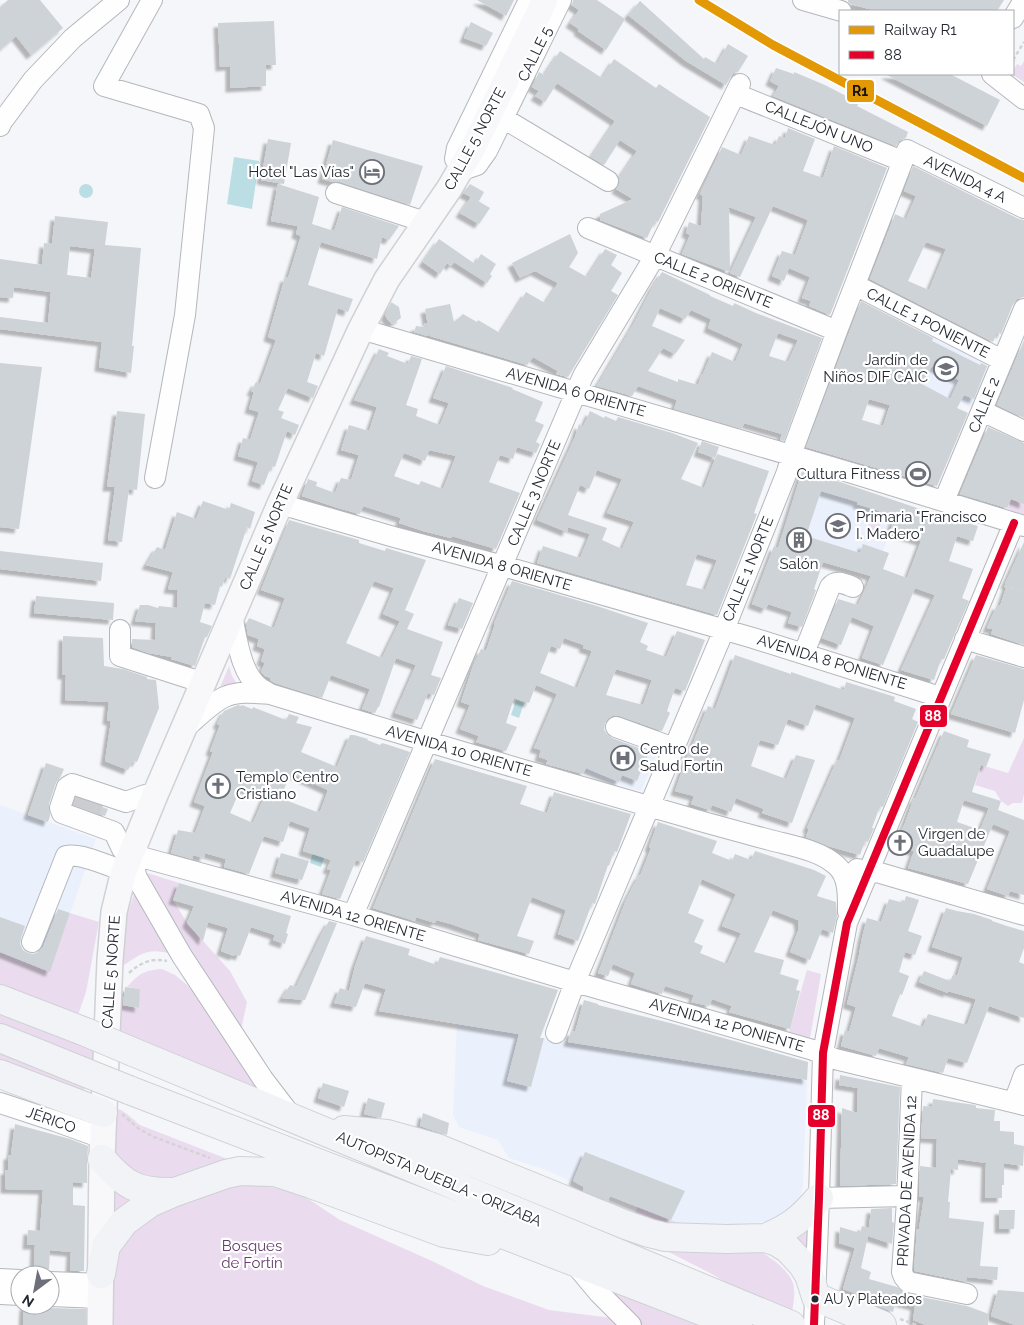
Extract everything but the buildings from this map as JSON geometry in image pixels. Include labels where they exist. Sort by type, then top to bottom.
[{"type":"highway","name":"AUTOPISTA PUEBLA - ORIZABA","points":[[0,998],[790,1325]]},
{"type":"highway","name":"AUTOPISTA PUEBLA - ORIZABA","points":[[0,1038],[79,1070],[108,1120],[534,1246],[738,1325]]},
{"type":"highway","points":[[0,1074],[108,1120],[115,1175],[141,1190],[156,1193],[175,1192]]},
{"type":"highway","points":[[305,1123],[387,1134],[437,1148],[626,1225],[649,1233],[674,1237],[766,1238],[782,1232],[791,1226],[805,1215],[820,1198]]},
{"type":"highway","points":[[101,1285],[106,1246],[124,1222],[150,1203],[175,1192],[240,1171],[275,1172],[444,1233],[493,1242],[534,1246]]},
{"type":"highway","points":[[766,1238],[788,1249],[802,1264],[809,1275],[816,1297],[882,1325]]},
{"type":"main road","name":"CALLE 5 NORTE","points":[[100,1325],[108,1120],[111,937],[114,912],[127,862],[280,504],[361,329],[387,279],[462,170],[545,0]]},
{"type":"street","points":[[0,126],[33,80],[73,38],[119,0]]},
{"type":"street","points":[[152,0],[104,86],[199,114],[204,128],[185,315],[155,478]]},
{"type":"street","name":"CALLE 5","points":[[529,0],[457,148],[455,159],[462,170],[477,165],[487,151],[561,0]]},
{"type":"street","points":[[803,0],[839,10]]},
{"type":"street","points":[[1014,16],[1024,0]]},
{"type":"street","points":[[993,75],[1024,99]]},
{"type":"street","name":"CALLEJÓN UNO","points":[[738,89],[904,155]]},
{"type":"street","name":"CALLE 3 NORTE","points":[[353,915],[583,376],[655,256],[738,89]]},
{"type":"street","points":[[503,118],[608,182]]},
{"type":"street","name":"AVENIDA 4 A","points":[[904,155],[1024,208]]},
{"type":"street","name":"CALLE 1 NORTE","points":[[556,1033],[574,982],[724,630],[787,472],[837,331],[904,155]]},
{"type":"street","points":[[336,193],[425,222]]},
{"type":"street","name":"CALLE 2 ORIENTE","points":[[588,228],[837,331]]},
{"type":"street","name":"CALLE 1 PONIENTE","points":[[855,285],[1002,360]]},
{"type":"street","name":"CALLE 2","points":[[944,502],[1024,309]]},
{"type":"street","name":"AVENIDA 6 ORIENTE","points":[[361,329],[1019,524]]},
{"type":"street","points":[[982,411],[1024,431]]},
{"type":"street","name":"AVENIDA 8 ORIENTE","points":[[280,504],[724,630]]},
{"type":"street","points":[[847,923],[965,639],[1019,524]]},
{"type":"street","points":[[804,653],[830,587],[833,583],[837,582],[853,587]]},
{"type":"street","points":[[232,616],[240,654],[245,667],[252,680],[270,694]]},
{"type":"street","points":[[120,630],[120,656],[204,683]]},
{"type":"street","name":"AVENIDA 8 PONIENTE","points":[[724,630],[804,653],[940,697]]},
{"type":"street","points":[[965,639],[1024,657]]},
{"type":"street","points":[[184,729],[221,699],[229,695],[249,693],[270,694]]},
{"type":"street","name":"AVENIDA 10 ORIENTE","points":[[270,694],[427,742],[808,850],[838,866]]},
{"type":"street","points":[[616,727],[674,748]]},
{"type":"street","points":[[155,795],[145,795],[126,802],[88,805],[114,832],[127,862],[195,976],[263,1079],[305,1123]]},
{"type":"street","name":"AVENIDA 12 ORIENTE","points":[[32,942],[66,856],[72,855],[127,862],[353,915],[574,982]]},
{"type":"street","points":[[838,866],[880,873],[1024,915]]},
{"type":"street","points":[[814,1325],[820,1198],[823,1053],[847,923],[848,890],[845,877],[838,866]]},
{"type":"street","name":"AVENIDA 12 PONIENTE","points":[[574,982],[823,1053],[835,1059],[1019,1104]]},
{"type":"street","points":[[1019,1104],[1024,1075]]},
{"type":"street","name":"PRIVADA DE AVENIDA 12","points":[[912,1078],[902,1272],[908,1282],[967,1294]]},
{"type":"street","name":"JÉRICO","points":[[0,1103],[55,1121],[108,1120]]},
{"type":"street","points":[[820,1198],[907,1196]]},
{"type":"street","points":[[573,1261],[631,1325]]},
{"type":"street","points":[[60,1283],[101,1285]]},
{"type":"street","points":[[60,1294],[101,1285]]},
{"type":"path","points":[[1014,57],[1024,42]]},
{"type":"path","points":[[128,974],[137,966],[156,960],[180,966],[195,976]]},
{"type":"path","points":[[108,1120],[139,1129],[154,1137],[214,1159]]},
{"type":"shaded area","name":"Jardín de Niños DIF CAIC","points":[[918,326],[994,366],[975,409],[899,372]]},
{"type":"shaded area","name":"Primaria \"Francisco I. Madero\"","points":[[803,469],[901,503],[883,551],[871,576],[778,548]]},
{"type":"shaded area","name":"Centro de Salud Fortín","points":[[607,721],[664,737],[641,791],[583,774]]},
{"type":"shaded area","points":[[0,805],[96,839],[50,971],[0,952]]},
{"type":"shaded area","points":[[457,1024],[807,1080],[803,1185],[800,1199],[783,1216],[770,1221],[682,1227],[638,1206],[584,1187],[546,1170],[509,1158],[498,1140],[459,1127],[453,1115]]},
{"type":"green space","points":[[1024,61],[1024,82],[1013,75],[1017,64],[1021,66]]},
{"type":"green space","points":[[1011,499],[1022,503],[1024,499],[1024,515],[1007,509]]},
{"type":"green space","points":[[872,516],[882,520],[877,537],[866,534]]},
{"type":"green space","points":[[229,666],[232,676],[239,687],[218,692]]},
{"type":"green space","points":[[1024,738],[1024,794],[1022,803],[1013,803],[1008,806],[1001,801],[995,791],[975,785],[981,765],[1008,773]]},
{"type":"green space","points":[[144,872],[179,883],[173,900],[187,923],[230,971],[247,1002],[241,1030],[146,879]]},
{"type":"green space","points":[[134,894],[172,954],[156,951],[145,953],[121,967],[125,922]]},
{"type":"green space","points":[[70,913],[99,922],[86,992],[78,1015],[0,984],[0,952],[50,971]]},
{"type":"green space","points":[[162,969],[175,975],[199,998],[260,1091],[118,1035],[119,1005],[138,1008],[140,989],[127,987],[142,974],[151,970]]},
{"type":"green space","points":[[807,970],[821,974],[810,1038],[789,1032]]},
{"type":"green space","points":[[0,1008],[99,1048],[98,1067],[0,1027]]},
{"type":"green space","points":[[0,1052],[85,1086],[84,1092],[0,1063]]},
{"type":"green space","points":[[115,1108],[140,1125],[230,1160],[159,1185],[113,1162]]},
{"type":"green space","points":[[116,1183],[137,1197],[115,1216]]},
{"type":"green space","name":"Bosques de Fortín","points":[[254,1183],[301,1194],[340,1220],[483,1286],[549,1310],[612,1318],[619,1325],[110,1325],[112,1284],[119,1241],[148,1217],[185,1202],[238,1185]]},
{"type":"green space","points":[[638,1206],[683,1225],[682,1227],[632,1220]]},
{"type":"green space","points":[[811,1227],[809,1258],[795,1239]]},
{"type":"green space","points":[[657,1246],[761,1252],[777,1263],[791,1278],[794,1292],[792,1313],[733,1287]]},
{"type":"green space","points":[[617,1293],[697,1325],[641,1325],[612,1296]]},
{"type":"water","points":[[234,157],[259,161],[252,209],[227,204]]},
{"type":"water","points":[[83,184],[89,184],[93,191],[89,198],[83,198],[79,194],[79,188]]},
{"type":"water","points":[[516,700],[524,703],[519,718],[511,715]]},
{"type":"water","points":[[314,848],[326,852],[321,867],[310,863]]},
{"type":"tunnel","points":[[75,808],[80,794]]},
{"type":"tunnel","points":[[89,813],[95,799]]},
{"type":"rail line","name":"R1","points":[[699,0],[773,45],[1024,178]]},
{"type":"transit line","name":"88","points":[[814,1325],[823,1053],[847,923],[1014,523]]},
{"type":"place","name":"Hotel \"Las Vías\"","points":[[372,172]]},
{"type":"place","name":"Jardín de Niños DIF CAIC","points":[[946,369]]},
{"type":"place","name":"Cultura Fitness","points":[[918,474]]},
{"type":"place","name":"Primaria \"Francisco I. Madero\"","points":[[838,526]]},
{"type":"place","name":"Salón","points":[[799,540]]},
{"type":"place","name":"Centro de Salud Fortín","points":[[623,758]]},
{"type":"place","name":"Templo Centro Cristiano","points":[[218,786]]},
{"type":"place","name":"Virgen de Guadalupe","points":[[900,843]]},
{"type":"place","name":"AU y Plateados","points":[[815,1299]]}]
